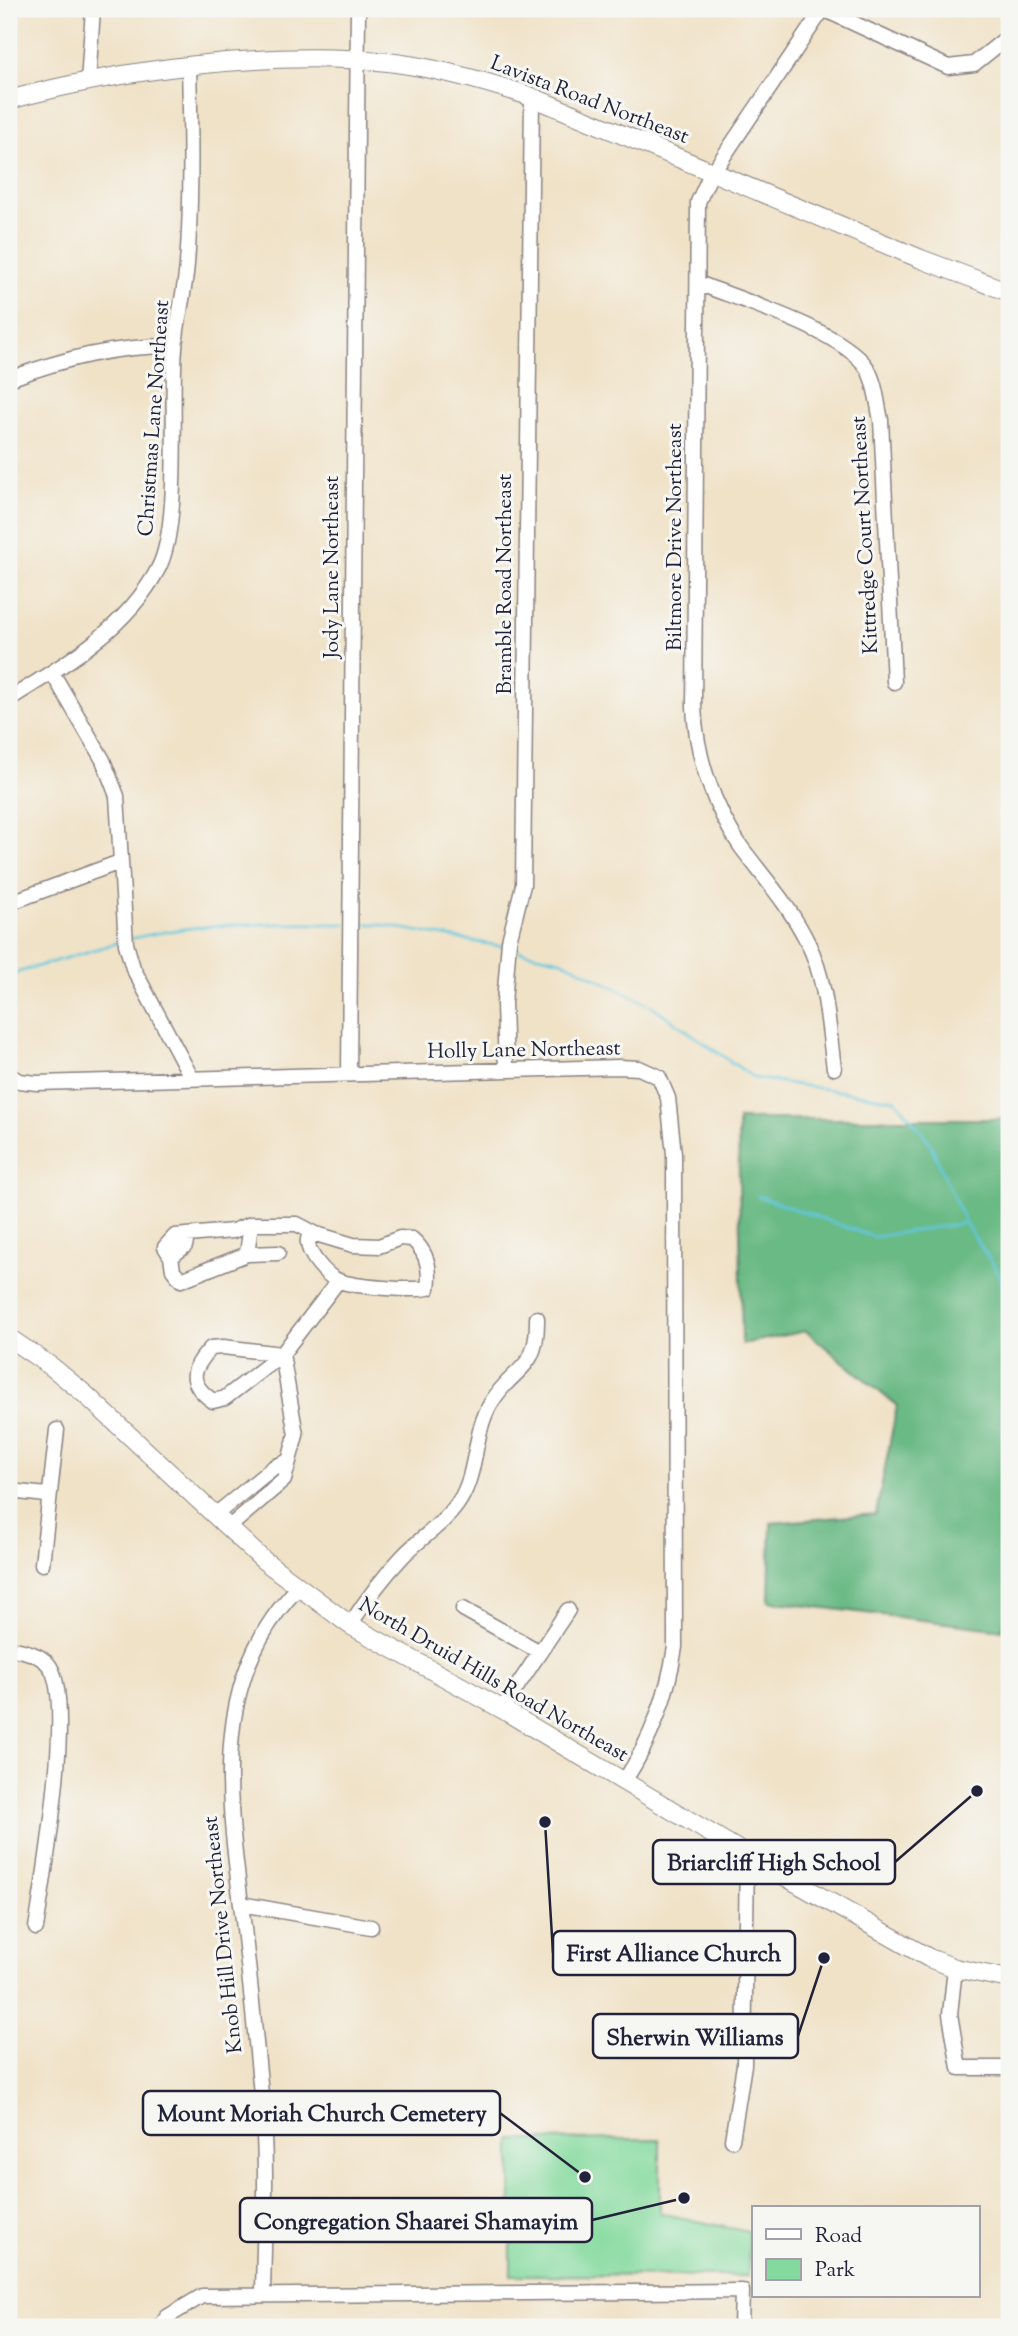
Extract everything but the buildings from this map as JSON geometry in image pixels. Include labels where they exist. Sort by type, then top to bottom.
[{"type":"main road","name":"Lavista Road Northeast","points":[[9,100],[88,82],[188,68],[265,61],[357,60],[453,73],[532,97],[921,259],[1009,292]]},
{"type":"main road","name":"North Druid Hills Road Northeast","points":[[9,1340],[52,1367],[86,1395],[228,1528],[298,1588],[351,1625],[502,1709],[625,1780],[747,1856],[929,1958],[955,1968],[1009,1979]]},
{"type":"street","points":[[88,82],[93,9]]},
{"type":"street","name":"Jody Lane Northeast","points":[[349,1074],[358,9]]},
{"type":"street","points":[[823,9],[948,67],[974,64],[1009,36]]},
{"type":"street","name":"Biltmore Drive Northeast","points":[[823,9],[714,172],[698,202],[694,707],[699,749],[712,792],[727,825],[788,905],[810,946],[826,1002],[834,1068]]},
{"type":"street","name":"Christmas Lane Northeast","points":[[9,699],[53,674],[136,604],[160,565],[171,518],[175,346],[187,267],[188,68]]},
{"type":"street","name":"Bramble Road Northeast","points":[[506,1070],[504,1003],[509,941],[523,885],[532,97]]},
{"type":"street","name":"Kittredge Court Northeast","points":[[698,284],[816,330],[852,352],[866,368],[874,387],[881,420],[894,682]]},
{"type":"street","points":[[9,379],[101,351],[130,346],[175,346]]},
{"type":"street","points":[[53,674],[103,760],[117,796],[122,920],[133,968],[191,1077]]},
{"type":"street","points":[[9,903],[120,862]]},
{"type":"street","name":"Holly Lane Northeast","points":[[9,1075],[19,1081],[37,1083],[191,1077],[639,1068],[659,1076],[668,1098],[674,1154],[675,1647],[670,1684],[650,1733],[625,1780]]},
{"type":"street","points":[[278,1253],[247,1254],[181,1280],[173,1270],[171,1257],[165,1247],[175,1236],[233,1231],[251,1224],[298,1224],[316,1234],[354,1245],[379,1246],[400,1238],[412,1238],[420,1246],[430,1270],[428,1288],[414,1290],[338,1281],[310,1254],[307,1239],[316,1234]]},
{"type":"street","points":[[247,1254],[251,1224]]},
{"type":"street","points":[[282,1354],[211,1348],[196,1364],[196,1386],[213,1401],[225,1398],[282,1354],[338,1281]]},
{"type":"street","points":[[351,1625],[365,1601],[404,1555],[459,1503],[468,1486],[477,1440],[492,1402],[533,1357],[538,1343],[537,1318]]},
{"type":"street","points":[[228,1528],[284,1480],[296,1435],[282,1354]]},
{"type":"street","points":[[42,1564],[47,1496],[57,1430]]},
{"type":"street","points":[[215,1516],[274,1467],[289,1461]]},
{"type":"street","points":[[9,1491],[47,1496]]},
{"type":"street","name":"Knob Hill Drive Northeast","points":[[263,2295],[261,2097],[241,1904],[233,1857],[227,1769],[243,1677],[278,1609],[298,1588]]},
{"type":"street","points":[[463,1609],[540,1652]]},
{"type":"street","points":[[502,1709],[568,1610]]},
{"type":"street","points":[[9,1648],[33,1653],[48,1663],[55,1676],[59,1699],[53,1818],[37,1928]]},
{"type":"street","points":[[733,2140],[744,2065],[747,1856]]},
{"type":"street","points":[[241,1904],[371,1927]]},
{"type":"street","points":[[955,1968],[950,2014],[959,2068],[1009,2068]]},
{"type":"street","points":[[160,2327],[167,2317],[202,2295],[742,2291],[741,2327]]},
{"type":"green space","points":[[738,1119],[1009,1119],[1009,1607],[1002,1630],[769,1601],[771,1523],[876,1514],[897,1406],[806,1331],[742,1344]]},
{"type":"green space","points":[[660,2139],[660,2213],[749,2232],[748,2276],[511,2275],[511,2140]]},
{"type":"waterway","points":[[130,939],[210,926],[346,924]]},
{"type":"waterway","points":[[356,924],[377,924],[505,947]]},
{"type":"waterway","points":[[9,975],[120,942]]},
{"type":"waterway","points":[[515,950],[561,960],[652,1006],[754,1078],[896,1100],[929,1141],[965,1223],[1000,1275],[1009,1311]]},
{"type":"waterway","points":[[758,1196],[874,1237],[964,1223]]},
{"type":"place","name":"Briarcliff High School","points":[[977,1791]]},
{"type":"place","name":"First Alliance Church","points":[[545,1822]]},
{"type":"place","name":"Sherwin Williams","points":[[824,1958]]},
{"type":"place","name":"Mount Moriah Church Cemetery","points":[[585,2177]]},
{"type":"place","name":"Congregation Shaarei Shamayim","points":[[684,2198]]}]
